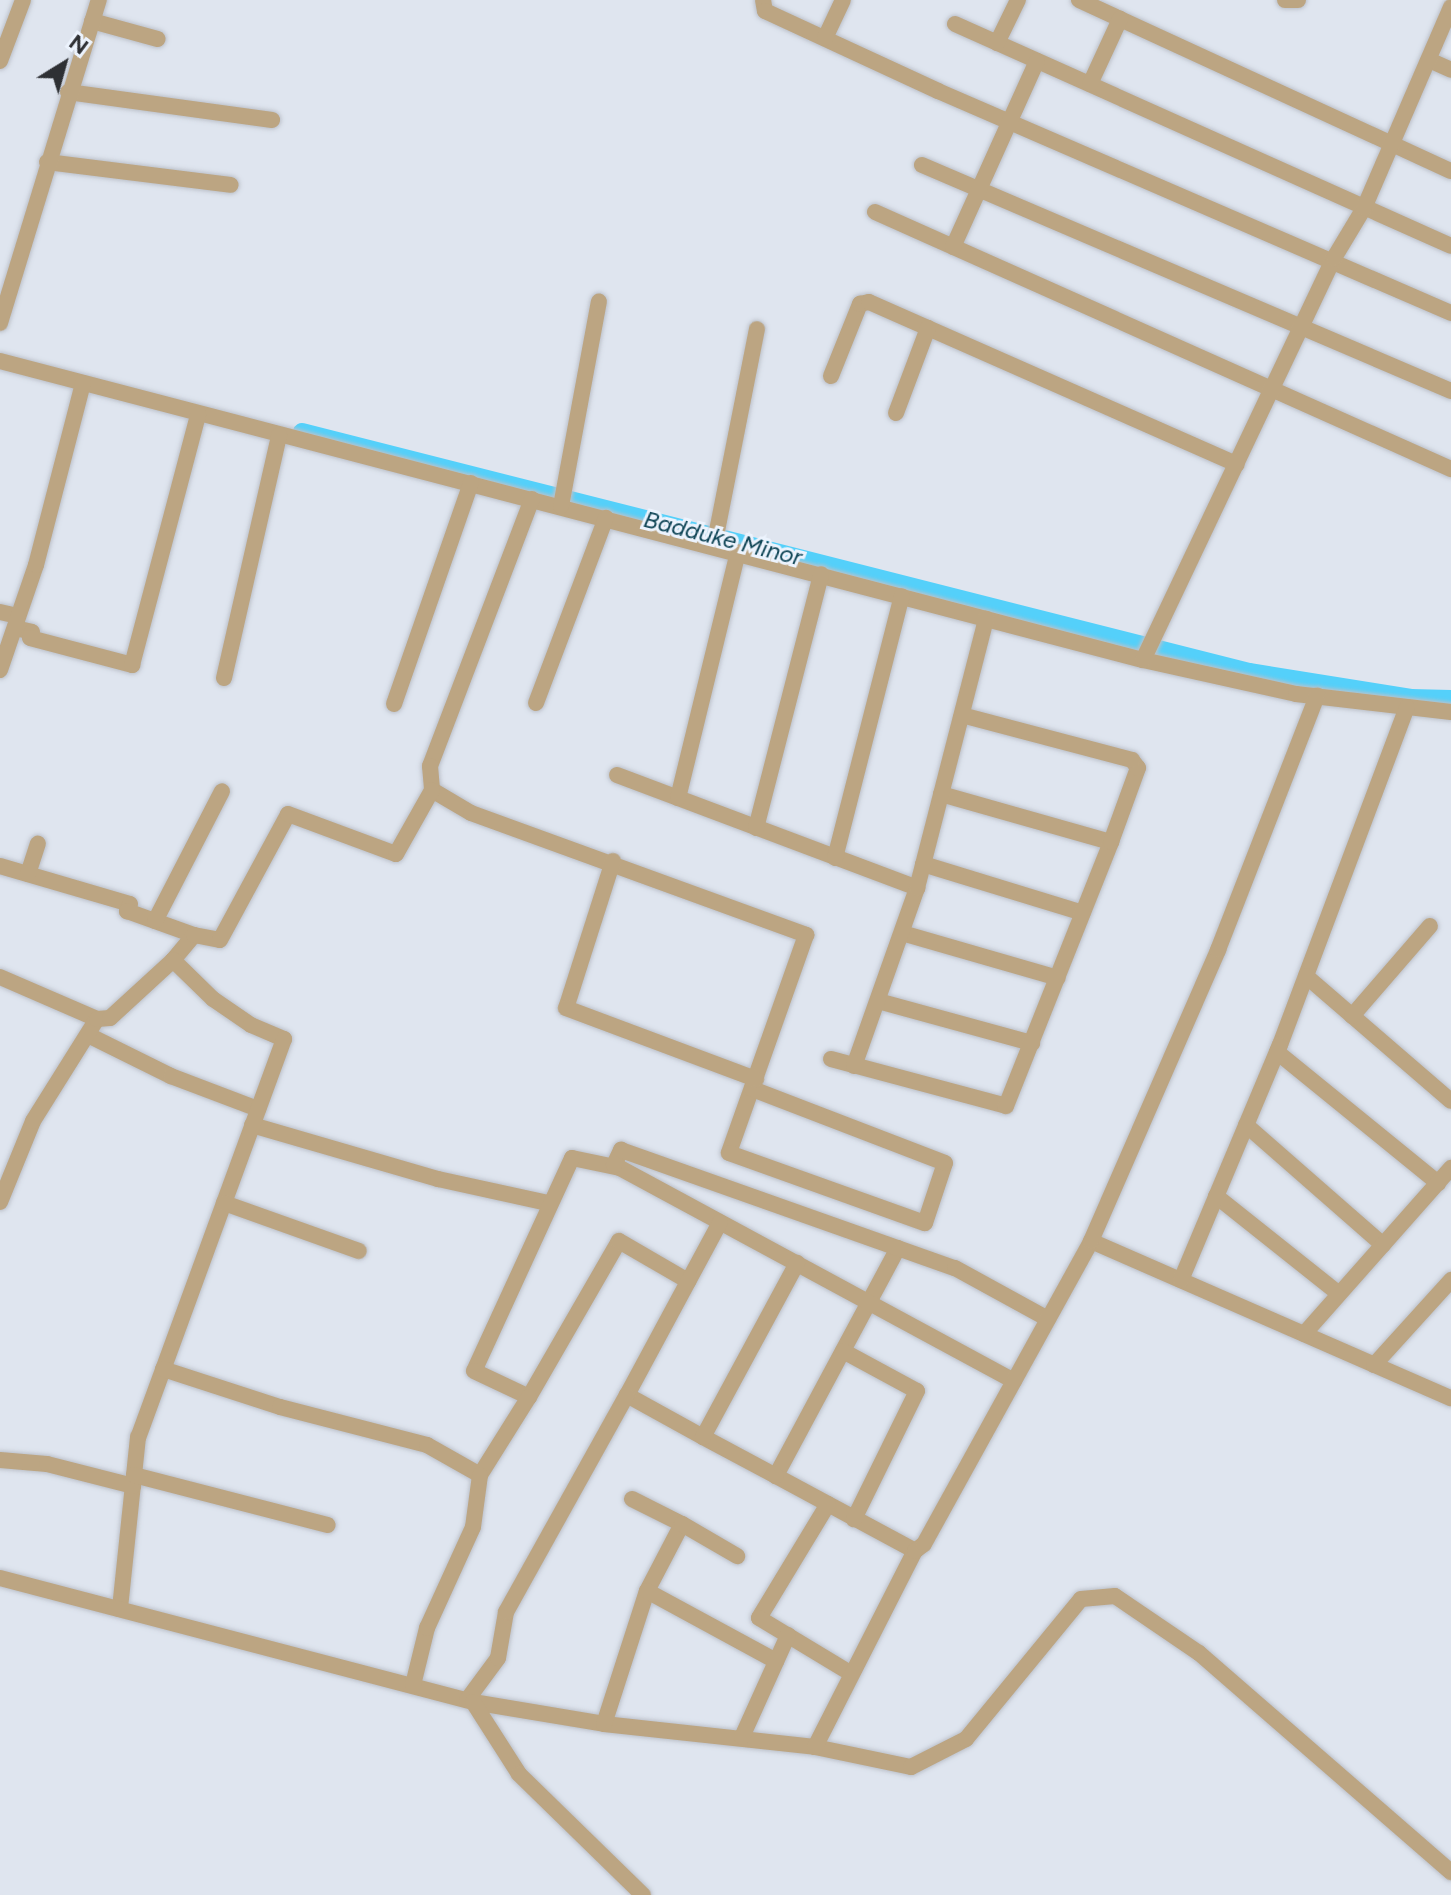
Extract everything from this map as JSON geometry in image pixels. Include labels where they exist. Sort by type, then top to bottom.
[{"type":"street","points":[[0,61],[23,0]]},
{"type":"street","points":[[0,323],[68,92],[99,0]]},
{"type":"street","points":[[763,0],[765,11],[1010,122],[1334,258],[1451,313]]},
{"type":"street","points":[[825,38],[843,0]]},
{"type":"street","points":[[997,43],[1018,0]]},
{"type":"street","points":[[1079,0],[1451,171]]},
{"type":"street","points":[[1285,0],[1298,0]]},
{"type":"street","points":[[1144,659],[1334,258],[1364,208],[1389,142],[1451,7]]},
{"type":"street","points":[[1090,84],[1120,19]]},
{"type":"street","points":[[92,21],[158,39]]},
{"type":"street","points":[[955,24],[1451,246]]},
{"type":"street","points":[[1429,60],[1451,70]]},
{"type":"street","points":[[953,247],[1037,61]]},
{"type":"street","points":[[68,92],[272,120]]},
{"type":"street","points":[[47,162],[231,185]]},
{"type":"street","points":[[922,165],[1303,324],[1451,391]]},
{"type":"street","points":[[875,212],[1451,469]]},
{"type":"street","points":[[561,506],[599,301]]},
{"type":"street","points":[[831,376],[865,301],[1237,464]]},
{"type":"street","points":[[896,413],[928,328]]},
{"type":"street","points":[[714,546],[757,329]]},
{"type":"street","points":[[0,361],[1144,659],[1317,696],[1451,712]]},
{"type":"street","points":[[0,670],[83,383]]},
{"type":"street","points":[[0,612],[32,632],[30,638],[132,665],[198,415]]},
{"type":"street","points":[[224,678],[279,435]]},
{"type":"street","points":[[394,704],[471,483]]},
{"type":"street","points":[[0,866],[130,904],[127,911],[194,935],[220,940],[288,814],[396,854],[432,790],[430,766],[532,499]]},
{"type":"street","points":[[536,703],[606,518]]},
{"type":"street","points":[[678,798],[738,552]]},
{"type":"street","points":[[756,828],[821,574]]},
{"type":"street","points":[[835,858],[902,596]]},
{"type":"street","points":[[854,1066],[917,888],[986,619]]},
{"type":"street","points":[[815,1747],[850,1673],[915,1551],[924,1544],[1091,1241],[1218,950],[1317,696]]},
{"type":"street","points":[[1181,1280],[1280,1045],[1407,707]]},
{"type":"street","points":[[831,1059],[1001,1108],[1011,1100],[1111,842],[1138,768],[1132,760],[962,715]]},
{"type":"street","points":[[617,775],[917,888]]},
{"type":"street","points":[[432,790],[471,813],[613,861],[806,935],[754,1084],[729,1153],[925,1223],[945,1163],[754,1084],[566,1008],[613,861]]},
{"type":"street","points":[[155,921],[222,791]]},
{"type":"street","points":[[941,794],[1111,842]]},
{"type":"street","points":[[28,874],[38,844]]},
{"type":"street","points":[[923,864],[1083,913]]},
{"type":"street","points":[[1352,1016],[1430,926]]},
{"type":"street","points":[[902,933],[1058,978]]},
{"type":"street","points":[[0,977],[97,1019],[110,1018],[173,960],[194,935]]},
{"type":"street","points":[[120,1609],[138,1437],[284,1039],[251,1025],[213,999],[173,960]]},
{"type":"street","points":[[1306,976],[1451,1101]]},
{"type":"street","points":[[878,1001],[1032,1043]]},
{"type":"street","points":[[0,1201],[33,1121],[97,1019]]},
{"type":"street","points":[[88,1035],[255,1117],[438,1179],[548,1203]]},
{"type":"street","points":[[1280,1045],[1277,1052],[1438,1183]]},
{"type":"street","points":[[1246,1125],[1383,1245]]},
{"type":"street","points":[[1014,1381],[614,1165],[621,1150],[955,1268],[1048,1319]]},
{"type":"street","points":[[529,1397],[474,1371],[548,1203],[572,1158],[620,1168]]},
{"type":"street","points":[[1304,1334],[1451,1168]]},
{"type":"street","points":[[1216,1196],[1339,1294]]},
{"type":"street","points":[[224,1203],[359,1251]]},
{"type":"street","points":[[470,1701],[498,1658],[506,1612],[720,1222]]},
{"type":"street","points":[[413,1685],[427,1628],[473,1527],[480,1475],[619,1241],[688,1281]]},
{"type":"street","points":[[1091,1241],[1451,1398]]},
{"type":"street","points":[[776,1476],[898,1248]]},
{"type":"street","points":[[703,1437],[797,1263]]},
{"type":"street","points":[[1374,1365],[1451,1280]]},
{"type":"street","points":[[843,1351],[917,1391],[854,1519]]},
{"type":"street","points":[[163,1369],[280,1407],[427,1445],[480,1475]]},
{"type":"street","points":[[627,1395],[915,1551]]},
{"type":"street","points":[[0,1460],[47,1464],[134,1480],[328,1525]]},
{"type":"street","points":[[632,1499],[737,1556]]},
{"type":"street","points":[[828,1504],[759,1618],[850,1673]]},
{"type":"street","points":[[604,1724],[647,1591],[682,1524]]},
{"type":"street","points":[[0,1578],[470,1701],[604,1724],[815,1747],[911,1767],[966,1739],[1081,1599],[1115,1596],[1199,1653],[1451,1872]]},
{"type":"street","points":[[647,1591],[776,1661]]},
{"type":"street","points":[[742,1737],[788,1635]]},
{"type":"street","points":[[470,1701],[519,1774],[643,1895]]},
{"type":"waterway","name":"Badduke Minor","points":[[302,432],[1249,672],[1411,698],[1451,699]]}]
